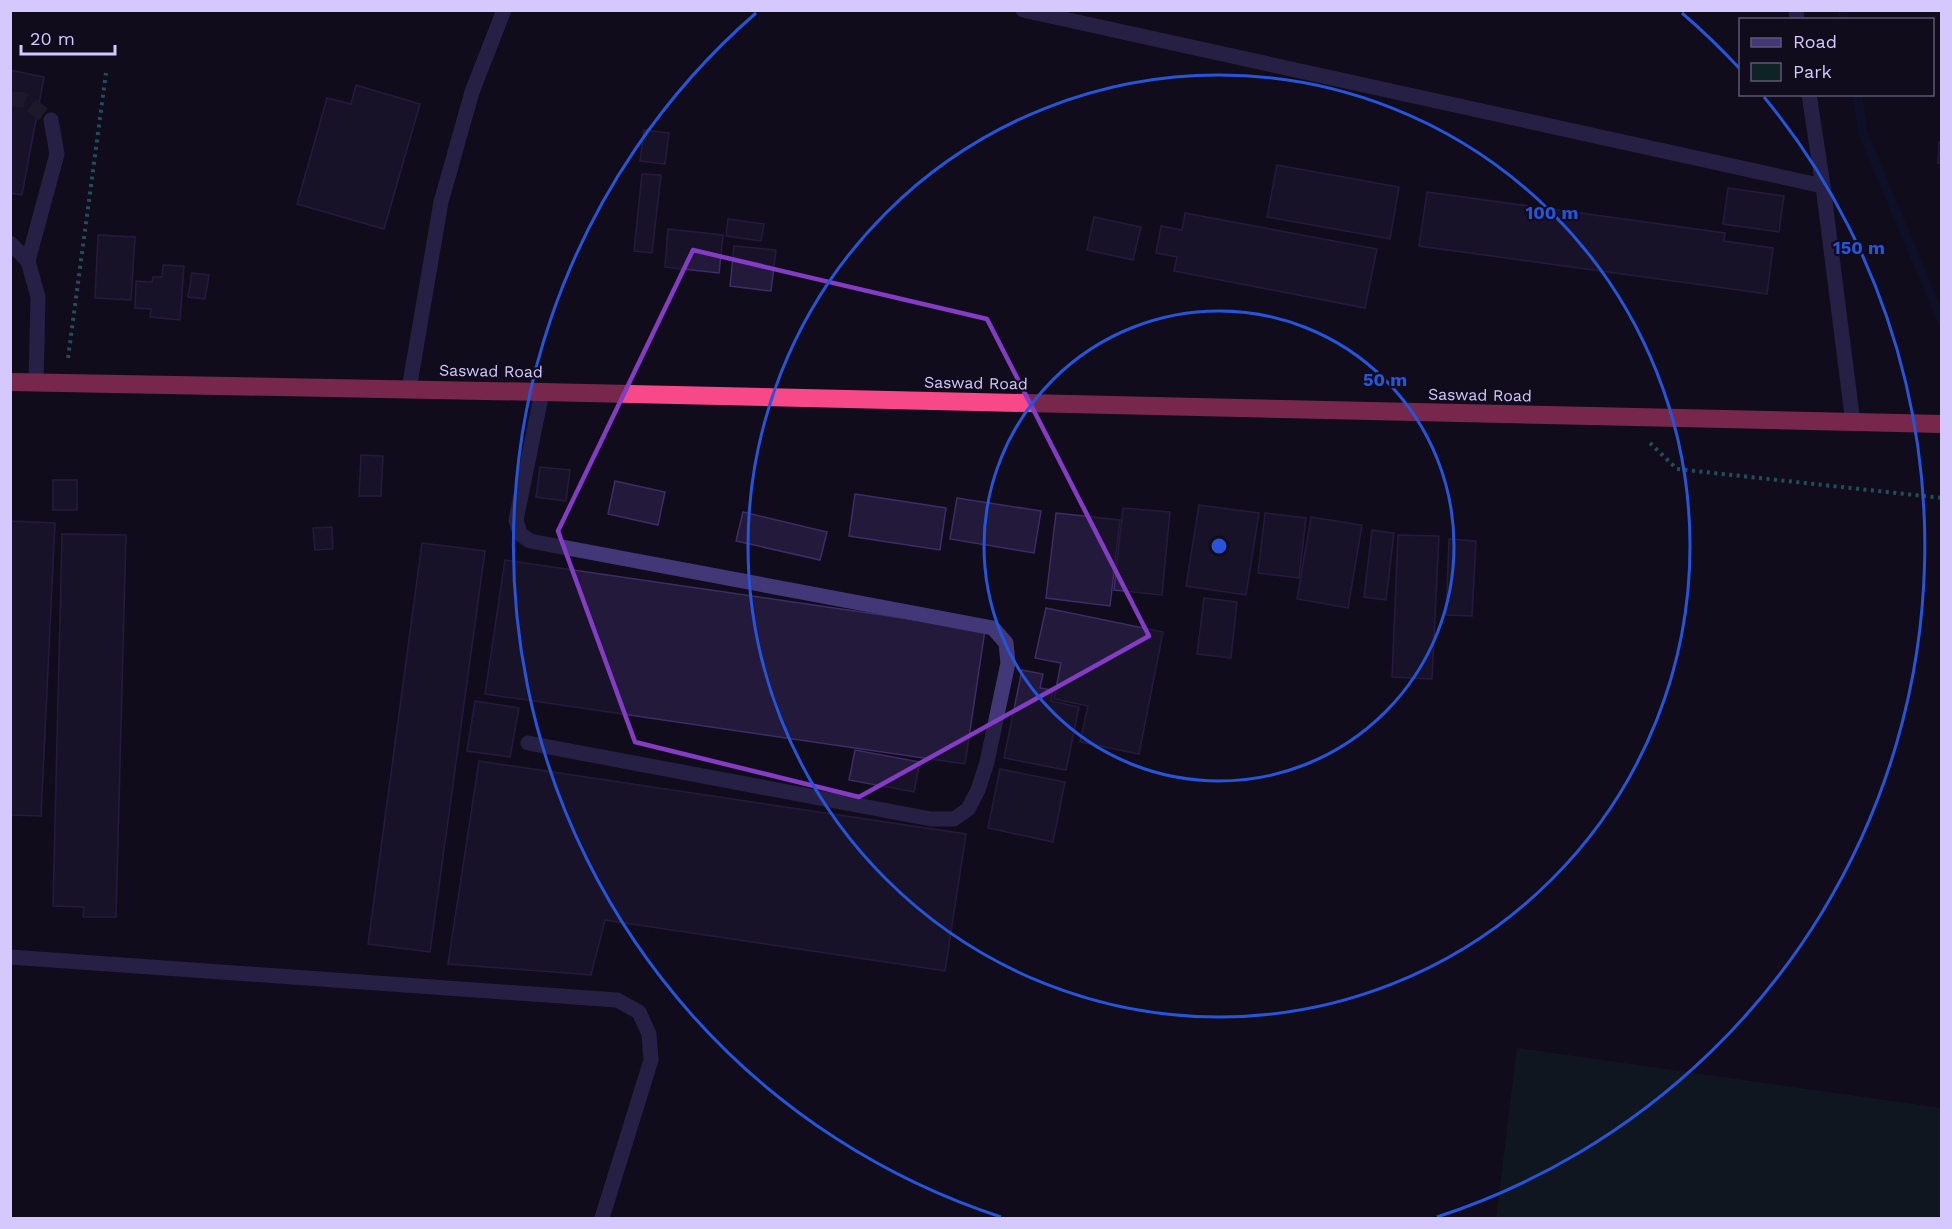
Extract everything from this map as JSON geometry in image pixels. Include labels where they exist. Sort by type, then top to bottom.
[{"type":"highway","name":"Saswad Road","points":[[10,382],[1936,424]]},
{"type":"street","points":[[409,389],[441,202],[472,92],[504,10]]},
{"type":"street","points":[[1023,10],[1823,186]]},
{"type":"street","points":[[1809,96],[1853,423]]},
{"type":"street","points":[[28,261],[57,154],[51,120]]},
{"type":"street","points":[[10,243],[28,261],[38,297],[36,382]]},
{"type":"street","points":[[528,743],[931,819],[954,819],[968,809],[978,790],[987,762],[1008,663],[1006,643],[993,628],[530,541],[520,534],[516,520],[542,392]]},
{"type":"street","points":[[10,957],[617,1000],[639,1012],[650,1034],[651,1060],[602,1218]]},
{"type":"path","points":[[64,383],[106,73]]},
{"type":"path","points":[[1623,418],[1677,469],[1941,498]]},
{"type":"highlighted area","points":[[693,250],[987,319],[1149,636],[859,797],[635,742],[558,531]]},
{"type":"green space","points":[[1517,1048],[1941,1108],[1941,1218],[1496,1218]]},
{"type":"building","points":[[10,70],[44,77],[22,195],[10,193]]},
{"type":"building","points":[[356,85],[420,104],[384,229],[297,204],[327,98],[351,104]]},
{"type":"building","points":[[644,130],[669,133],[665,164],[640,161]]},
{"type":"building","points":[[1939,142],[1942,143],[1942,163],[1938,163]]},
{"type":"building","points":[[1277,165],[1399,187],[1390,239],[1267,217]]},
{"type":"building","points":[[642,174],[661,175],[652,253],[634,251]]},
{"type":"building","points":[[1728,188],[1784,196],[1779,232],[1723,224]]},
{"type":"building","points":[[1427,192],[1725,233],[1724,241],[1773,248],[1767,294],[1419,246]]},
{"type":"building","points":[[1185,213],[1377,249],[1365,308],[1174,271],[1177,257],[1156,253],[1161,226],[1182,230]]},
{"type":"building","points":[[1094,217],[1141,227],[1133,260],[1087,250]]},
{"type":"building","points":[[728,219],[764,224],[761,241],[726,236]]},
{"type":"building","points":[[668,229],[723,235],[719,273],[665,267]]},
{"type":"building","points":[[98,235],[135,237],[131,300],[95,298]]},
{"type":"building","points":[[734,246],[776,250],[771,291],[730,286]]},
{"type":"building","points":[[163,265],[184,266],[180,320],[150,317],[151,309],[135,308],[136,281],[152,282],[153,277],[162,277]]},
{"type":"building","points":[[192,273],[209,275],[205,299],[188,297]]},
{"type":"building","points":[[361,455],[383,456],[381,496],[359,496]]},
{"type":"building","points":[[540,467],[570,470],[566,501],[536,497]]},
{"type":"building","points":[[53,480],[77,480],[77,510],[53,510]]},
{"type":"building","points":[[615,481],[665,492],[658,525],[608,514]]},
{"type":"building","points":[[855,494],[946,508],[940,550],[849,536]]},
{"type":"building","points":[[957,498],[1041,511],[1034,553],[950,539]]},
{"type":"building","points":[[1199,505],[1259,513],[1246,595],[1186,586]]},
{"type":"building","points":[[1123,508],[1170,512],[1162,595],[1114,590]]},
{"type":"building","points":[[743,512],[827,532],[820,560],[736,541]]},
{"type":"building","points":[[1056,513],[1120,520],[1110,606],[1046,598]]},
{"type":"building","points":[[1265,513],[1306,518],[1299,578],[1258,573]]},
{"type":"building","points":[[1311,517],[1362,525],[1348,608],[1297,599]]},
{"type":"building","points":[[10,521],[55,523],[41,816],[10,815]]},
{"type":"building","points":[[332,527],[333,549],[315,550],[313,528]]},
{"type":"building","points":[[1372,530],[1394,533],[1386,600],[1364,597]]},
{"type":"building","points":[[62,534],[126,535],[116,917],[83,917],[84,907],[53,906]]},
{"type":"building","points":[[1398,535],[1439,536],[1432,679],[1392,677]]},
{"type":"building","points":[[1449,539],[1476,541],[1472,616],[1446,615]]},
{"type":"building","points":[[422,543],[485,551],[430,952],[368,944]]},
{"type":"building","points":[[505,560],[985,630],[965,764],[485,694]]},
{"type":"building","points":[[1204,598],[1237,602],[1231,658],[1197,654]]},
{"type":"building","points":[[1046,608],[1163,632],[1139,754],[1080,742],[1088,706],[1054,699],[1061,663],[1035,658]]},
{"type":"building","points":[[1022,670],[1043,674],[1040,688],[1053,690],[1051,701],[1079,707],[1066,770],[1004,758]]},
{"type":"building","points":[[475,701],[519,708],[510,757],[467,751]]},
{"type":"building","points":[[855,750],[920,762],[914,792],[849,780]]},
{"type":"building","points":[[479,761],[966,834],[945,971],[605,920],[591,975],[448,964]]},
{"type":"building","points":[[1000,769],[1065,782],[1053,842],[988,828]]},
{"type":"waterway","points":[[1842,10],[1844,18]]},
{"type":"waterway","points":[[1857,96],[1863,133],[1942,321]]},
{"type":"tunnel","points":[[10,99],[24,100],[51,120]]}]
